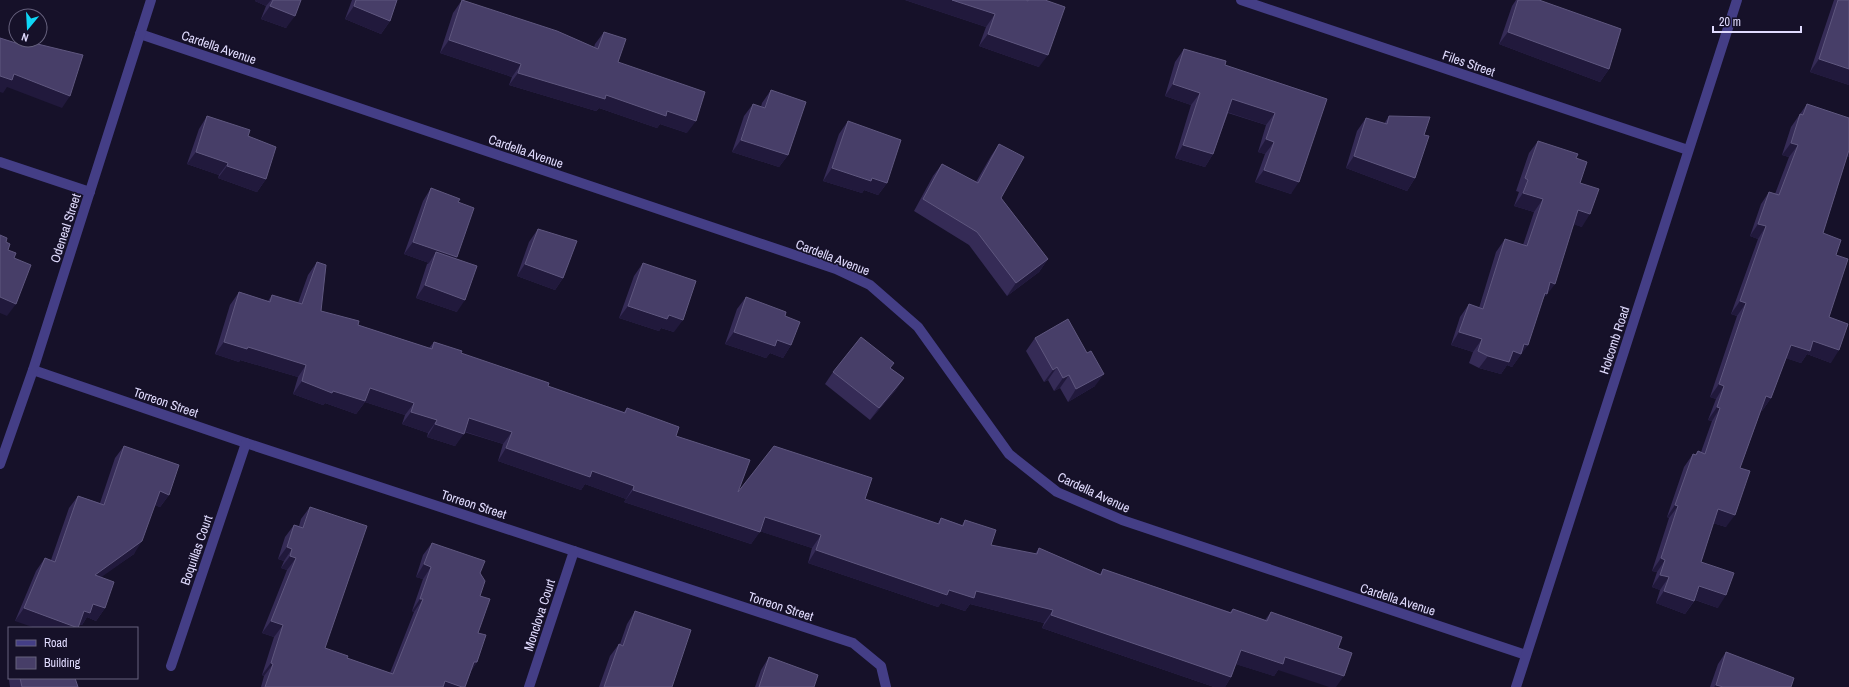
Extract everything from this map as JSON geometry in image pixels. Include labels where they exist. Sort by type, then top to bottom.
[{"type":"street","name":"Odeneal Street","points":[[0,464],[90,192],[151,0]]},
{"type":"street","name":"Files Street","points":[[1241,0],[1688,150]]},
{"type":"street","name":"Holcomb Road","points":[[1516,687],[1736,0]]},
{"type":"street","name":"Cardella Avenue","points":[[140,34],[836,269],[870,285],[918,327],[1009,454],[1057,492],[1122,520],[1526,655]]},
{"type":"street","points":[[0,162],[90,192]]},
{"type":"street","name":"Torreon Street","points":[[32,370],[246,443],[853,643],[881,666],[886,687]]},
{"type":"street","name":"Boquillas Court","points":[[171,666],[246,443]]},
{"type":"street","name":"Monclova Court","points":[[529,687],[574,551]]},
{"type":"building","points":[[273,0],[301,0],[295,16],[270,6]]},
{"type":"building","points":[[356,0],[397,0],[390,21],[354,6]]},
{"type":"building","points":[[462,0],[557,31],[598,49],[604,32],[626,39],[618,62],[705,92],[696,121],[667,111],[666,116],[606,95],[605,99],[518,73],[521,64],[449,40]]},
{"type":"building","points":[[952,0],[1045,0],[1065,7],[1048,55],[988,34],[995,14]]},
{"type":"building","points":[[1518,0],[1539,0],[1621,29],[1609,69],[1508,32]]},
{"type":"building","points":[[1838,0],[1849,0],[1849,69],[1819,59]]},
{"type":"building","points":[[0,38],[8,41],[8,48],[48,48],[48,47],[83,55],[70,96],[14,74],[12,80],[0,76]]},
{"type":"building","points":[[1184,49],[1226,61],[1225,65],[1327,99],[1299,182],[1264,170],[1274,142],[1266,139],[1275,113],[1232,99],[1213,154],[1183,145],[1200,93],[1173,84]]},
{"type":"building","points":[[771,90],[806,102],[788,155],[741,140],[753,104],[765,108]]},
{"type":"building","points":[[1807,104],[1849,118],[1849,150],[1823,233],[1841,240],[1836,255],[1848,259],[1829,317],[1848,324],[1839,350],[1813,341],[1810,351],[1791,345],[1771,398],[1766,396],[1740,468],[1750,471],[1735,515],[1718,509],[1701,562],[1734,573],[1726,595],[1699,586],[1694,601],[1664,591],[1669,577],[1660,575],[1665,560],[1661,558],[1678,506],[1675,505],[1693,454],[1696,455],[1698,451],[1705,454],[1720,408],[1717,407],[1724,386],[1719,384],[1746,303],[1740,301],[1766,226],[1758,224],[1769,192],[1779,195],[1798,145],[1791,143],[1800,114],[1803,115]]},
{"type":"building","points":[[207,116],[250,130],[248,136],[276,147],[266,179],[227,166],[228,163],[196,152]]},
{"type":"building","points":[[1389,116],[1430,117],[1424,135],[1429,136],[1415,178],[1354,156],[1366,118],[1387,124]]},
{"type":"building","points":[[848,121],[901,140],[887,183],[872,178],[871,181],[832,168]]},
{"type":"building","points":[[1538,141],[1578,154],[1576,158],[1587,162],[1580,183],[1599,189],[1590,214],[1578,210],[1555,284],[1550,282],[1547,294],[1545,293],[1528,345],[1524,344],[1521,354],[1513,351],[1509,362],[1488,356],[1478,351],[1482,339],[1459,332],[1469,304],[1483,309],[1505,239],[1527,246],[1543,199],[1523,193],[1528,180],[1525,178]]},
{"type":"building","points":[[999,144],[1024,157],[1001,198],[1048,259],[1016,283],[977,232],[923,199],[942,164],[978,183]]},
{"type":"building","points":[[431,188],[460,199],[458,202],[474,208],[457,257],[413,242]]},
{"type":"building","points":[[538,229],[577,241],[563,278],[525,264]]},
{"type":"building","points":[[0,235],[7,238],[6,242],[10,244],[8,250],[16,253],[14,258],[31,265],[16,304],[0,297]]},
{"type":"building","points":[[436,252],[477,266],[465,300],[425,285]]},
{"type":"building","points":[[317,262],[326,265],[321,311],[359,321],[358,325],[432,349],[434,342],[462,351],[461,353],[549,383],[548,386],[625,413],[627,408],[679,427],[676,436],[750,460],[738,492],[774,446],[872,478],[865,499],[939,524],[941,518],[963,526],[965,520],[996,530],[991,545],[1037,554],[1039,548],[1101,575],[1103,569],[1231,613],[1233,609],[1267,621],[1271,612],[1342,637],[1338,648],[1352,653],[1344,676],[1285,657],[1283,664],[1241,650],[1231,677],[1051,615],[1053,610],[976,591],[974,598],[949,590],[947,595],[816,550],[821,535],[765,517],[760,532],[633,490],[634,486],[592,471],[590,477],[506,448],[512,432],[469,418],[464,434],[435,424],[437,420],[411,412],[414,403],[370,388],[365,401],[333,391],[332,393],[302,381],[306,365],[248,347],[247,349],[224,342],[239,292],[270,302],[272,295],[302,304]]},
{"type":"building","points":[[643,263],[696,281],[683,320],[669,315],[667,319],[628,306]]},
{"type":"building","points":[[746,297],[786,312],[785,316],[800,322],[791,345],[777,340],[775,346],[734,332]]},
{"type":"building","points":[[1068,319],[1087,353],[1091,351],[1104,374],[1076,389],[1069,375],[1063,378],[1057,367],[1053,370],[1035,338]]},
{"type":"building","points":[[861,337],[894,363],[890,368],[904,378],[879,408],[833,372]]},
{"type":"building","points":[[124,446],[179,465],[169,495],[160,491],[142,541],[95,575],[114,582],[105,608],[93,604],[90,613],[84,611],[78,627],[75,627],[24,608],[45,558],[55,562],[78,496],[104,505]]},
{"type":"building","points":[[310,507],[367,526],[325,648],[348,656],[347,658],[393,674],[423,599],[420,599],[431,567],[424,564],[432,543],[485,561],[480,573],[485,581],[480,596],[490,599],[478,633],[486,635],[477,662],[474,662],[465,687],[445,681],[443,687],[265,687],[273,664],[271,663],[283,625],[271,621],[296,558],[290,556],[292,549],[287,547],[294,525],[303,528]]},
{"type":"building","points":[[635,611],[691,630],[672,687],[604,687],[619,644],[623,646]]},
{"type":"building","points":[[1726,652],[1794,678],[1791,687],[1723,687],[1716,685]]},
{"type":"building","points":[[769,657],[818,675],[814,687],[759,687]]},
{"type":"building","points":[[20,679],[75,679],[78,687],[22,687]]}]
